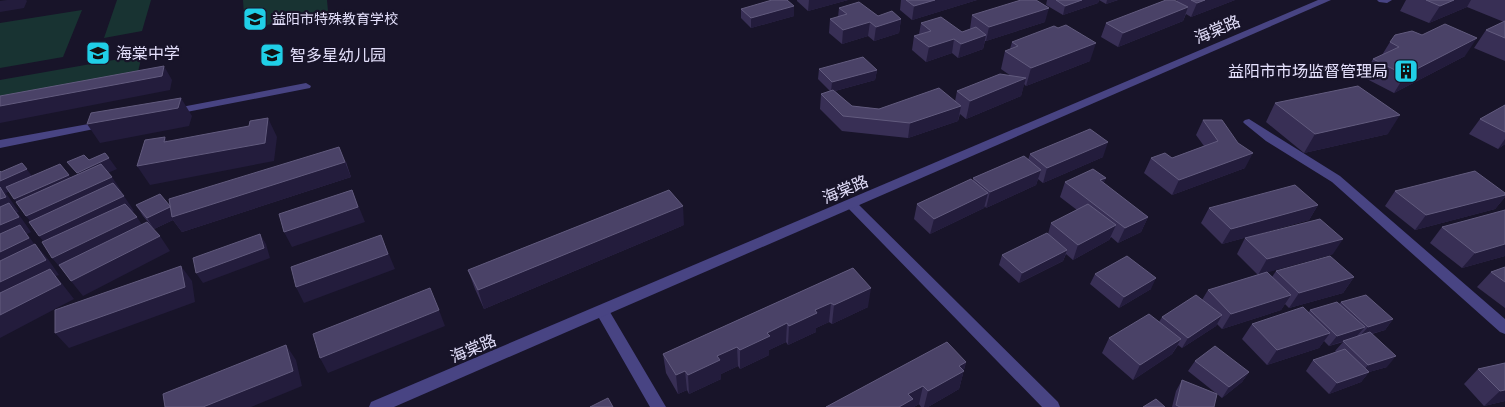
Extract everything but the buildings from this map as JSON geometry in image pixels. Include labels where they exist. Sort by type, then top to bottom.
[{"type":"street","name":"海棠路","points":[[377,407],[1326,0]]},
{"type":"street","points":[[1382,0],[1387,0]]},
{"type":"street","points":[[160,114],[306,86]]},
{"type":"street","points":[[0,144],[113,122]]},
{"type":"street","points":[[1249,122],[1270,138],[1336,179],[1505,328]]},
{"type":"street","points":[[851,204],[1052,407]]},
{"type":"street","points":[[602,311],[658,407]]},
{"type":"green space","points":[[117,0],[151,0],[142,31],[104,38]]},
{"type":"green space","points":[[243,0],[327,0],[328,11],[245,30]]},
{"type":"green space","points":[[82,10],[63,57],[0,68],[0,23]]},
{"type":"green space","points":[[142,55],[137,76],[0,101],[0,80]]},
{"type":"place","name":"益阳市特殊教育学校","points":[[255,19]]},
{"type":"place","name":"海棠中学","points":[[98,53]]},
{"type":"place","name":"智多星幼儿园","points":[[272,55]]},
{"type":"place","name":"益阳市市场监督管理局","points":[[1406,71]]}]
